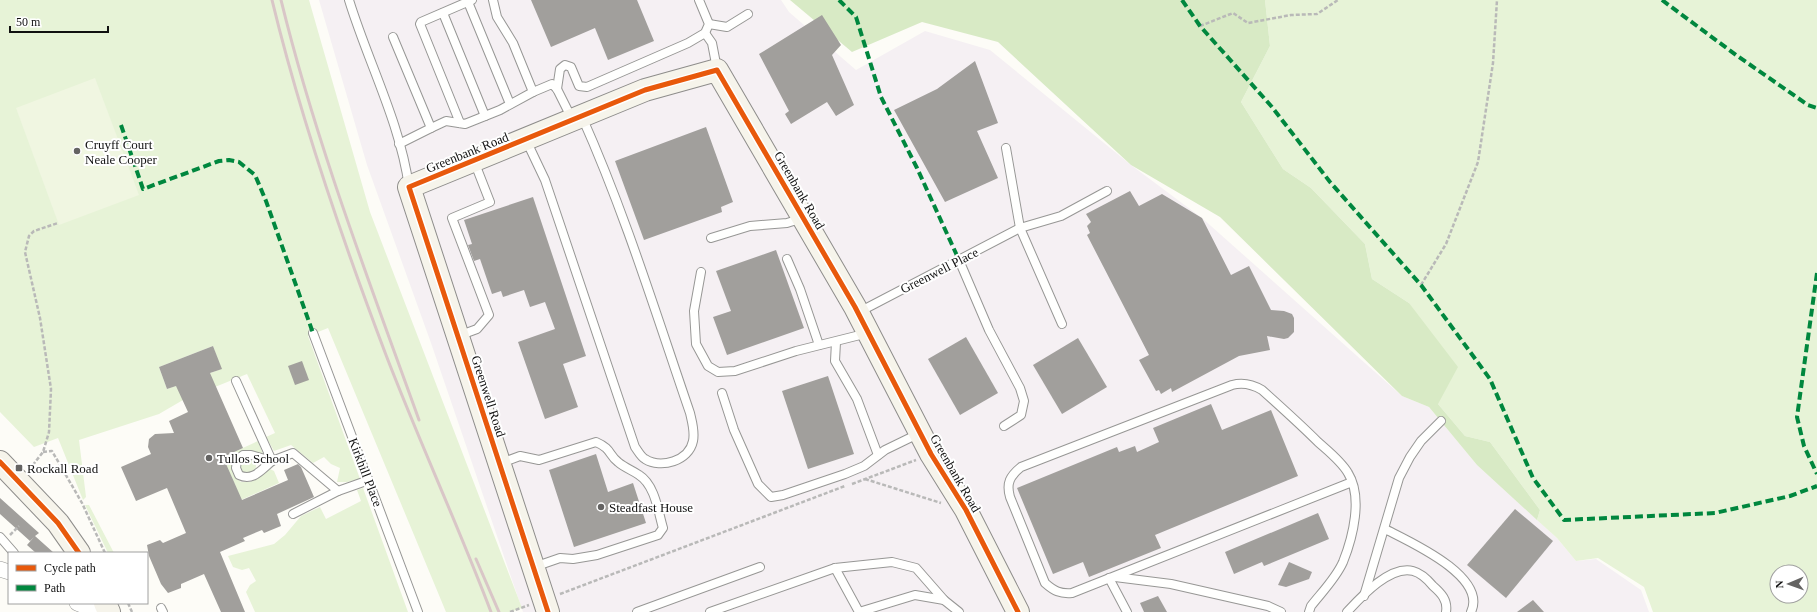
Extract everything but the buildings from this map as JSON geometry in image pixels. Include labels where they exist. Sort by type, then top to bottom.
[{"type":"street","name":"Greenbank Road","points":[[409,187],[645,90],[717,70],[858,312],[931,454],[966,510],[1018,612]]},
{"type":"street","name":"Greenwell Road","points":[[409,187],[546,606]]},
{"type":"street","points":[[0,462],[58,523],[78,552]]},
{"type":"street","points":[[82,604],[109,609]]},
{"type":"lane","points":[[349,0],[399,144],[406,166],[409,187]]},
{"type":"lane","points":[[493,0],[497,17],[513,43],[533,92]]},
{"type":"lane","points":[[699,0],[710,24]]},
{"type":"lane","points":[[460,123],[448,89],[420,26],[421,22],[470,1],[510,104]]},
{"type":"lane","points":[[443,13],[485,116]]},
{"type":"lane","points":[[710,24],[727,27],[748,14]]},
{"type":"lane","points":[[557,89],[560,69],[565,65],[571,67],[579,86],[587,87],[688,43],[705,33],[710,24]]},
{"type":"lane","points":[[705,33],[712,43],[717,70]]},
{"type":"lane","points":[[393,37],[431,128]]},
{"type":"lane","points":[[399,144],[446,121],[465,124],[552,84],[557,89],[577,118],[600,157],[624,221],[690,413],[693,427],[693,442],[683,456],[672,462],[653,463],[643,458],[635,447],[545,180],[526,139]]},
{"type":"lane","points":[[1006,148],[1020,228],[1062,324]]},
{"type":"lane","points":[[458,336],[477,329],[489,315],[452,218],[490,202],[474,161]]},
{"type":"lane","name":"Greenwell Place","points":[[858,312],[1020,228],[1062,216],[1108,191]]},
{"type":"lane","points":[[711,238],[750,226],[787,223],[804,218]]},
{"type":"lane","points":[[787,259],[800,289],[819,345]]},
{"type":"lane","points":[[959,260],[989,330],[1020,388],[1024,401],[1021,415],[1004,426]]},
{"type":"lane","points":[[701,272],[694,311],[696,344],[708,366],[718,372],[735,371],[819,345],[869,333]]},
{"type":"lane","name":"Kirkhill Place","points":[[313,333],[418,612]]},
{"type":"lane","points":[[836,342],[835,361],[857,399],[878,455]]},
{"type":"lane","points":[[236,381],[272,461],[293,453],[338,491]]},
{"type":"lane","points":[[1309,612],[1311,606],[1334,577],[1343,562],[1355,518],[1356,507],[1352,482],[1348,473],[1329,451],[1256,386],[1240,383],[1021,467],[1013,474],[1008,482],[1007,488],[1010,498],[1045,583],[1052,590],[1062,594],[1072,594],[1352,482]]},
{"type":"lane","points":[[722,394],[734,430],[758,484],[771,497],[783,495],[864,466],[878,455],[920,433]]},
{"type":"lane","points":[[1364,596],[1399,478],[1410,457],[1421,441],[1441,421]]},
{"type":"lane","points":[[500,464],[520,456],[538,460],[596,442],[610,451],[614,458],[626,469],[640,475],[648,483],[657,506],[663,528],[658,535],[596,555],[573,559],[560,558],[534,567]]},
{"type":"lane","points":[[293,514],[338,491],[369,480]]},
{"type":"lane","points":[[1385,529],[1434,554],[1456,573],[1469,590],[1473,600],[1471,612]]},
{"type":"lane","points":[[0,537],[13,552]]},
{"type":"lane","points":[[710,612],[835,568],[892,562],[916,568],[944,600],[959,612]]},
{"type":"lane","points":[[637,612],[760,567]]},
{"type":"lane","points":[[835,568],[860,612],[915,595],[944,600]]},
{"type":"lane","points":[[1347,612],[1388,575],[1399,571],[1415,571],[1428,581],[1444,597],[1447,603],[1446,612]]},
{"type":"lane","points":[[1112,578],[1127,612]]},
{"type":"lane","points":[[1112,578],[1171,584],[1268,606],[1281,612]]},
{"type":"path","points":[[1200,26],[1233,13],[1248,23],[1291,15],[1317,14],[1338,0]]},
{"type":"path","points":[[1421,285],[1446,244],[1478,162],[1493,63],[1497,0]]},
{"type":"path","points":[[20,482],[43,452],[51,422],[50,377],[40,318],[25,252],[30,236],[34,231],[58,222]]},
{"type":"path","points":[[43,452],[52,450],[82,503],[105,552]]},
{"type":"path","points":[[546,606],[931,454]]},
{"type":"path","points":[[865,479],[966,510]]},
{"type":"path","points":[[109,609],[132,612]]},
{"type":"shaded area","points":[[319,0],[781,0],[789,12],[856,70],[925,31],[990,50],[1131,165],[1202,218],[1402,396],[1429,407],[1477,465],[1557,538],[1576,561],[1596,559],[1641,590],[1649,612],[523,612],[431,343],[367,165]]},
{"type":"green space","points":[[0,0],[309,0],[370,212],[522,608],[510,612],[446,612],[328,328],[308,336],[360,479],[347,482],[337,482],[340,468],[331,464],[324,457],[313,463],[291,445],[274,451],[266,437],[275,433],[247,374],[183,400],[159,414],[79,440],[86,497],[83,500],[58,438],[34,447],[0,412]],"holes":[[[213,346],[221,369],[167,389],[159,367]]]},
{"type":"green space","points":[[790,0],[1265,0],[1270,46],[1241,102],[1283,169],[1311,188],[1365,244],[1372,279],[1409,303],[1458,367],[1438,404],[1465,436],[1490,442],[1540,510],[1537,520],[1477,465],[1429,407],[1402,396],[1220,217],[1131,165],[998,42],[922,22],[852,52]]},
{"type":"green space","points":[[1265,0],[1817,0],[1817,612],[1653,612],[1644,587],[1598,558],[1576,561],[1557,538],[1537,520],[1540,510],[1490,442],[1465,436],[1438,404],[1409,303],[1372,279],[1365,244],[1311,188],[1283,169],[1241,102],[1270,46]]},
{"type":"green space","name":"Cruyff Court Neale Cooper","points":[[95,78],[139,195],[59,225],[16,108]]},
{"type":"green space","points":[[258,441],[263,454],[249,451],[241,452],[236,455],[233,464],[235,474],[241,482],[250,482],[270,469],[274,471],[279,483],[203,517],[238,492],[223,457]]},
{"type":"green space","points":[[248,458],[255,463],[256,466],[251,473],[248,474],[241,469],[240,466],[245,459]]},
{"type":"green space","points":[[363,488],[408,612],[255,612],[246,592],[250,585],[256,581],[249,568],[242,570],[233,567],[228,556],[274,544],[285,535],[301,516],[320,507],[326,519],[361,501],[357,490]]},
{"type":"green space","points":[[85,505],[89,505],[113,552],[108,552]]},
{"type":"railway","points":[[272,0],[283,45],[309,134],[338,223],[386,355],[491,612]]},
{"type":"railway","points":[[281,0],[310,106],[344,212],[419,420]]},
{"type":"railway","points":[[476,559],[499,612]]},
{"type":"marked path","points":[[839,0],[856,17],[881,97],[917,168],[959,260]]},
{"type":"marked path","points":[[1182,0],[1200,26],[1272,107],[1330,182],[1421,285],[1490,379],[1533,478],[1564,520],[1715,513],[1790,496],[1817,486]]},
{"type":"marked path","points":[[1662,0],[1736,55],[1808,105],[1817,108]]},
{"type":"marked path","points":[[121,125],[143,189],[219,161],[229,160],[239,162],[255,175],[266,201],[313,333]]},
{"type":"marked path","points":[[1817,273],[1797,417],[1804,446],[1817,474]]},
{"type":"cycle path","points":[[548,612],[409,187],[645,90],[717,70],[855,307],[931,454],[966,510],[1018,612]]},
{"type":"cycle path","points":[[0,462],[58,523],[78,552]]},
{"type":"place","name":"Cruyff Court Neale Cooper","points":[[77,151]]},
{"type":"place","name":"Tullos School","points":[[209,458]]},
{"type":"place","name":"Rockall Road","points":[[19,468]]},
{"type":"place","name":"Steadfast House","points":[[601,507]]}]
